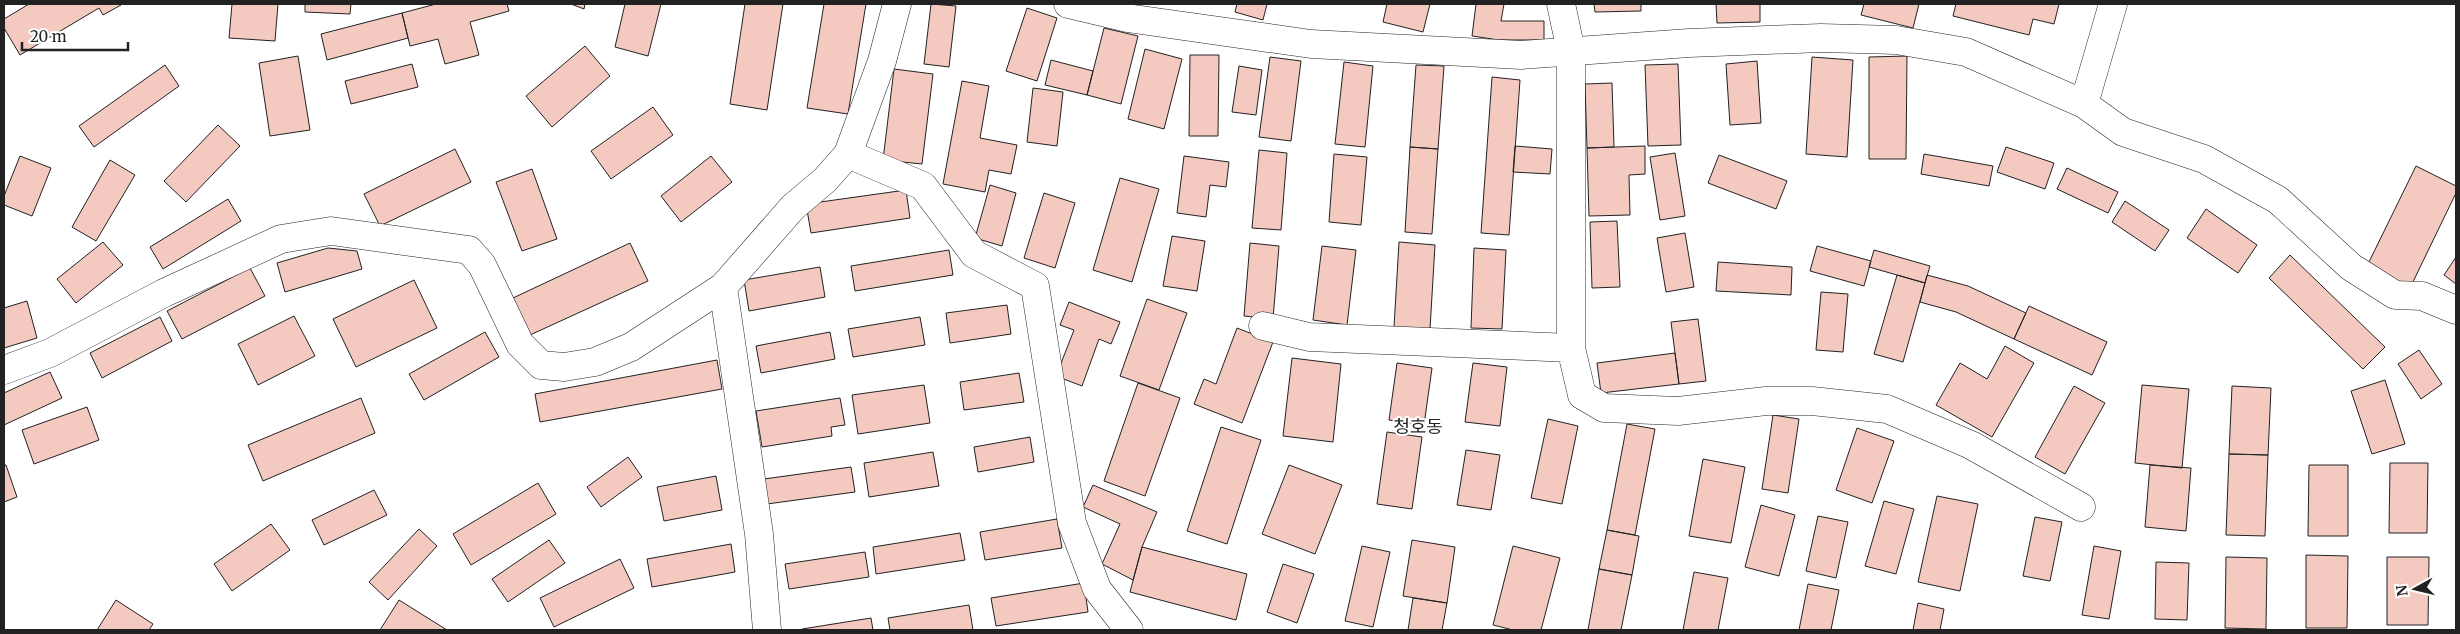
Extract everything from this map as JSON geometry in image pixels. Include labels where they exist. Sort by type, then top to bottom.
[{"type":"street","points":[[4,370],[50,353],[164,293],[281,239],[331,231],[470,250],[482,265],[520,344],[541,365],[564,367],[595,362],[631,348],[722,287],[793,207],[825,180],[848,154],[882,61],[897,4]]},
{"type":"street","points":[[1068,4],[1127,18],[1311,44],[1521,55],[1689,43],[1821,38],[1896,40],[1966,52],[2084,104],[2123,132],[2204,159],[2278,200],[2351,267],[2395,295],[2422,296],[2456,310]]},
{"type":"street","points":[[1561,4],[1571,51],[1571,348],[1582,395],[1604,408],[1678,411],[1766,401],[1794,401],[1887,409],[1972,446],[2081,507]]},
{"type":"street","points":[[2084,104],[2113,4]]},
{"type":"street","points":[[848,154],[923,186],[974,254],[1035,286],[1072,523],[1097,589],[1129,630]]},
{"type":"street","points":[[722,287],[759,534],[767,630]]},
{"type":"street","points":[[1263,326],[1309,337],[1571,348]]},
{"type":"building","points":[[29,4],[121,5],[103,15],[99,8],[20,55],[4,28],[4,19]]},
{"type":"building","points":[[232,4],[278,4],[275,41],[229,38]]},
{"type":"building","points":[[305,4],[351,4],[350,14],[305,12]]},
{"type":"building","points":[[436,4],[507,4],[509,11],[470,22],[479,55],[445,64],[438,39],[410,46],[402,13]]},
{"type":"building","points":[[571,4],[585,4],[584,9]]},
{"type":"building","points":[[625,4],[661,4],[648,56],[615,47]]},
{"type":"building","points":[[745,4],[783,4],[767,110],[730,104]]},
{"type":"building","points":[[824,4],[866,4],[848,114],[807,108]]},
{"type":"building","points":[[931,4],[956,6],[949,67],[924,64]]},
{"type":"building","points":[[1237,4],[1267,4],[1263,20],[1235,12]]},
{"type":"building","points":[[1387,4],[1430,4],[1423,32],[1383,22]]},
{"type":"building","points":[[1476,4],[1504,4],[1501,21],[1544,21],[1544,40],[1499,40],[1472,36]]},
{"type":"building","points":[[1594,4],[1641,4],[1641,11],[1595,12]]},
{"type":"building","points":[[1716,4],[1760,4],[1760,22],[1717,23]]},
{"type":"building","points":[[1864,4],[1919,4],[1913,28],[1861,15]]},
{"type":"building","points":[[1956,4],[2059,4],[2054,24],[2033,19],[2029,35],[1953,16]]},
{"type":"building","points":[[1027,8],[1057,18],[1037,81],[1006,71]]},
{"type":"building","points":[[402,13],[408,38],[327,60],[321,34]]},
{"type":"building","points":[[1104,28],[1138,36],[1121,104],[1087,95]]},
{"type":"building","points":[[585,46],[610,76],[552,127],[526,96]]},
{"type":"building","points":[[1145,49],[1182,59],[1164,129],[1128,119]]},
{"type":"building","points":[[1190,55],[1219,55],[1218,136],[1189,136]]},
{"type":"building","points":[[298,56],[310,130],[270,136],[259,63]]},
{"type":"building","points":[[1907,56],[1906,159],[1869,159],[1869,57]]},
{"type":"building","points":[[1270,57],[1301,61],[1291,141],[1259,137]]},
{"type":"building","points":[[1812,57],[1853,60],[1847,157],[1806,154]]},
{"type":"building","points":[[1051,60],[1093,71],[1087,95],[1045,85]]},
{"type":"building","points":[[1757,61],[1761,123],[1730,125],[1726,64]]},
{"type":"building","points":[[1344,62],[1373,66],[1365,147],[1335,144]]},
{"type":"building","points":[[412,64],[418,87],[351,104],[345,81]]},
{"type":"building","points":[[1678,64],[1681,145],[1648,146],[1645,65]]},
{"type":"building","points":[[165,65],[179,86],[94,147],[79,126]]},
{"type":"building","points":[[1416,65],[1444,66],[1438,149],[1410,147]]},
{"type":"building","points":[[1239,66],[1262,70],[1256,115],[1232,112]]},
{"type":"building","points":[[894,69],[933,74],[922,164],[883,160]]},
{"type":"building","points":[[1492,77],[1520,80],[1509,235],[1481,233]]},
{"type":"building","points":[[962,81],[989,86],[980,138],[1017,145],[1011,174],[989,170],[985,192],[943,184]]},
{"type":"building","points":[[1612,83],[1614,147],[1587,148],[1585,84]]},
{"type":"building","points":[[1033,88],[1063,92],[1057,146],[1027,142]]},
{"type":"building","points":[[653,107],[673,135],[611,179],[591,151]]},
{"type":"building","points":[[218,125],[240,146],[186,202],[164,181]]},
{"type":"building","points":[[1515,146],[1552,149],[1550,174],[1513,172]]},
{"type":"building","points":[[1645,146],[1645,174],[1629,175],[1630,215],[1589,216],[1587,148]]},
{"type":"building","points":[[1410,147],[1438,149],[1432,234],[1405,232]]},
{"type":"building","points":[[2006,147],[2054,163],[2045,189],[1997,172]]},
{"type":"building","points":[[455,149],[471,182],[380,226],[364,194]]},
{"type":"building","points":[[1259,150],[1287,153],[1281,230],[1252,228]]},
{"type":"building","points":[[1675,153],[1685,216],[1660,220],[1650,157]]},
{"type":"building","points":[[1334,154],[1367,157],[1361,225],[1329,222]]},
{"type":"building","points":[[1924,154],[1993,166],[1989,186],[1921,174]]},
{"type":"building","points":[[1719,155],[1787,181],[1776,209],[1708,183]]},
{"type":"building","points":[[20,156],[51,168],[32,216],[4,205],[4,196]]},
{"type":"building","points":[[711,156],[732,182],[681,222],[661,196]]},
{"type":"building","points":[[1184,156],[1229,162],[1226,187],[1210,185],[1206,217],[1177,213]]},
{"type":"building","points":[[110,160],[135,175],[96,241],[72,227]]},
{"type":"building","points":[[2416,166],[2456,186],[2456,193],[2410,288],[2367,266]]},
{"type":"building","points":[[2067,168],[2118,192],[2108,213],[2057,189]]},
{"type":"building","points":[[532,169],[557,239],[522,251],[496,182]]},
{"type":"building","points":[[1120,178],[1159,189],[1132,282],[1093,270]]},
{"type":"building","points":[[990,185],[1016,193],[1002,246],[975,238]]},
{"type":"building","points":[[906,190],[910,218],[811,233],[806,204]]},
{"type":"building","points":[[1044,193],[1075,203],[1055,268],[1024,258]]},
{"type":"building","points":[[228,199],[241,221],[163,269],[150,247]]},
{"type":"building","points":[[2125,201],[2169,230],[2155,251],[2112,222]]},
{"type":"building","points":[[2206,209],[2257,245],[2238,273],[2187,238]]},
{"type":"building","points":[[1617,221],[1620,287],[1592,288],[1590,222]]},
{"type":"building","points":[[1685,233],[1694,287],[1666,292],[1657,238]]},
{"type":"building","points":[[1172,236],[1205,241],[1197,291],[1163,286]]},
{"type":"building","points":[[103,242],[123,265],[76,303],[57,279]]},
{"type":"building","points":[[1399,242],[1435,245],[1430,329],[1394,327]]},
{"type":"building","points":[[630,243],[648,281],[530,335],[513,298]]},
{"type":"building","points":[[1250,243],[1279,246],[1273,319],[1244,316]]},
{"type":"building","points":[[1322,246],[1356,250],[1347,325],[1313,320]]},
{"type":"building","points":[[1817,246],[1871,261],[1864,286],[1810,271]]},
{"type":"building","points":[[328,248],[357,251],[362,269],[285,292],[277,263]]},
{"type":"building","points":[[1474,248],[1506,250],[1502,329],[1471,328]]},
{"type":"building","points":[[949,250],[953,275],[855,291],[851,266]]},
{"type":"building","points":[[1874,250],[1930,266],[1925,283],[1869,267]]},
{"type":"building","points":[[2290,255],[2385,347],[2363,369],[2269,278]]},
{"type":"building","points":[[2456,257],[2456,284],[2444,275]]},
{"type":"building","points":[[1718,262],[1792,267],[1791,295],[1716,291]]},
{"type":"building","points":[[820,267],[825,297],[749,311],[744,280]]},
{"type":"building","points":[[250,268],[265,296],[182,339],[167,311]]},
{"type":"building","points":[[1897,275],[1925,283],[1903,362],[1874,354]]},
{"type":"building","points":[[1927,275],[1968,286],[2026,313],[2014,339],[1956,312],[1920,302]]},
{"type":"building","points":[[414,280],[437,328],[356,367],[333,319]]},
{"type":"building","points":[[1821,292],[1848,294],[1843,352],[1816,350]]},
{"type":"building","points":[[1147,299],[1187,313],[1159,390],[1120,376]]},
{"type":"building","points":[[27,301],[37,338],[4,348],[4,308]]},
{"type":"building","points":[[1069,302],[1120,322],[1111,344],[1099,339],[1082,386],[1056,376],[1074,330],[1060,325]]},
{"type":"building","points":[[1007,305],[1011,334],[950,343],[946,313]]},
{"type":"building","points":[[2029,306],[2107,342],[2092,375],[2014,339]]},
{"type":"building","points":[[294,316],[315,356],[258,385],[238,344]]},
{"type":"building","points":[[160,317],[172,341],[102,378],[90,353]]},
{"type":"building","points":[[920,317],[925,345],[853,357],[848,329]]},
{"type":"building","points":[[1698,319],[1706,381],[1679,384],[1671,322]]},
{"type":"building","points":[[1237,328],[1273,342],[1242,423],[1194,404],[1204,379],[1216,384]]},
{"type":"building","points":[[485,332],[499,357],[424,400],[409,374]]},
{"type":"building","points":[[830,332],[835,359],[761,373],[756,346]]},
{"type":"building","points":[[2005,346],[2034,363],[1992,437],[1936,405],[1960,363],[1987,379]]},
{"type":"building","points":[[2419,350],[2442,384],[2421,399],[2398,364]]},
{"type":"building","points":[[1675,353],[1679,384],[1601,393],[1597,363]]},
{"type":"building","points":[[1292,358],[1341,364],[1333,442],[1283,436]]},
{"type":"building","points":[[717,360],[722,389],[540,422],[535,394]]},
{"type":"building","points":[[1397,363],[1432,368],[1424,425],[1389,420]]},
{"type":"building","points":[[1473,363],[1507,367],[1500,426],[1465,422]]},
{"type":"building","points":[[50,372],[62,398],[4,425],[4,393]]},
{"type":"building","points":[[1019,373],[1024,402],[964,410],[960,382]]},
{"type":"building","points":[[2385,380],[2405,444],[2372,454],[2351,391]]},
{"type":"building","points":[[1138,383],[1180,398],[1145,496],[1104,481]]},
{"type":"building","points":[[924,385],[930,423],[858,434],[852,395]]},
{"type":"building","points":[[2142,385],[2189,389],[2182,468],[2135,463]]},
{"type":"building","points":[[2074,386],[2105,403],[2065,474],[2035,457]]},
{"type":"building","points":[[2232,386],[2271,388],[2268,455],[2229,454]]},
{"type":"building","points":[[361,398],[375,433],[263,481],[248,445]]},
{"type":"building","points":[[840,398],[845,425],[831,427],[832,436],[762,447],[756,411]]},
{"type":"building","points":[[87,407],[99,440],[34,464],[22,430]]},
{"type":"building","points":[[1773,415],[1799,419],[1788,493],[1762,489]]},
{"type":"building","points":[[1548,419],[1578,426],[1562,504],[1531,498]]},
{"type":"building","points":[[1627,424],[1655,429],[1635,535],[1607,530]]},
{"type":"building","points":[[1221,427],[1261,440],[1227,544],[1187,531]]},
{"type":"building","points":[[1857,428],[1894,441],[1872,503],[1836,490]]},
{"type":"building","points":[[1387,432],[1422,437],[1412,509],[1377,504]]},
{"type":"building","points":[[1030,437],[1034,462],[978,472],[974,447]]},
{"type":"building","points":[[1466,450],[1500,455],[1491,510],[1457,505]]},
{"type":"building","points":[[933,452],[939,486],[869,497],[864,463]]},
{"type":"building","points":[[2229,454],[2268,455],[2265,536],[2226,535]]},
{"type":"building","points":[[628,457],[642,477],[601,507],[587,487]]},
{"type":"building","points":[[1703,459],[1745,467],[1731,543],[1689,536]]},
{"type":"building","points":[[2390,463],[2428,463],[2427,533],[2389,533]]},
{"type":"building","points":[[4,465],[6,465],[17,497],[4,502]]},
{"type":"building","points":[[1289,465],[1342,485],[1315,554],[1262,534]]},
{"type":"building","points":[[2150,465],[2191,468],[2186,531],[2145,527]]},
{"type":"building","points":[[2309,465],[2348,465],[2348,536],[2308,536]]},
{"type":"building","points":[[851,467],[855,492],[767,504],[764,479]]},
{"type":"building","points":[[716,476],[722,510],[664,521],[657,487]]},
{"type":"building","points":[[538,483],[556,514],[471,565],[453,534]]},
{"type":"building","points":[[1093,485],[1157,512],[1142,547],[1133,580],[1102,564],[1120,524],[1083,507]]},
{"type":"building","points":[[374,490],[387,515],[324,545],[312,520]]},
{"type":"building","points":[[1937,496],[1978,504],[1960,591],[1918,582]]},
{"type":"building","points":[[1884,501],[1914,509],[1896,574],[1865,566]]},
{"type":"building","points":[[1761,505],[1795,515],[1779,576],[1745,567]]},
{"type":"building","points":[[1818,516],[1848,522],[1836,578],[1806,571]]},
{"type":"building","points":[[2035,517],[2062,522],[2050,581],[2023,576]]},
{"type":"building","points":[[1057,519],[1062,548],[985,560],[980,532]]},
{"type":"building","points":[[271,524],[290,550],[232,591],[214,564]]},
{"type":"building","points":[[419,529],[437,546],[388,600],[369,582]]},
{"type":"building","points":[[1607,530],[1639,536],[1632,575],[1599,569]]},
{"type":"building","points":[[960,533],[965,560],[876,574],[873,547]]},
{"type":"building","points":[[549,540],[565,563],[508,602],[492,579]]},
{"type":"building","points":[[1412,540],[1455,547],[1447,603],[1403,596]]},
{"type":"building","points":[[731,544],[735,572],[652,587],[647,559]]},
{"type":"building","points":[[1362,546],[1390,552],[1373,627],[1345,621]]},
{"type":"building","points":[[1513,546],[1560,558],[1541,630],[1513,630],[1493,625]]},
{"type":"building","points":[[2094,546],[2121,551],[2109,619],[2082,615]]},
{"type":"building","points":[[1142,547],[1247,574],[1236,620],[1130,592]]},
{"type":"building","points":[[865,552],[869,577],[789,589],[785,564]]},
{"type":"building","points":[[2306,555],[2348,556],[2347,628],[2306,628]]},
{"type":"building","points":[[2226,557],[2267,558],[2266,629],[2225,628]]},
{"type":"building","points":[[2387,557],[2429,557],[2428,625],[2387,625]]},
{"type":"building","points":[[620,559],[634,588],[554,627],[540,598]]},
{"type":"building","points":[[2156,562],[2189,563],[2187,620],[2155,619]]},
{"type":"building","points":[[1283,564],[1314,574],[1297,623],[1267,612]]},
{"type":"building","points":[[1599,569],[1632,575],[1621,630],[1588,630]]},
{"type":"building","points":[[1694,572],[1728,578],[1718,630],[1683,630]]},
{"type":"building","points":[[1084,583],[1088,612],[996,626],[991,598]]},
{"type":"building","points":[[1808,584],[1839,590],[1831,630],[1799,630]]},
{"type":"building","points":[[1413,598],[1447,603],[1442,630],[1408,630]]},
{"type":"building","points":[[116,600],[153,624],[149,630],[97,630]]},
{"type":"building","points":[[399,600],[447,630],[380,630]]},
{"type":"building","points":[[1918,603],[1944,609],[1940,630],[1913,630]]},
{"type":"building","points":[[969,605],[973,630],[890,630],[888,618]]},
{"type":"building","points":[[871,618],[873,630],[802,630],[802,629]]},
{"type":"district","name":"청호동","points":[[1418,426]]}]
